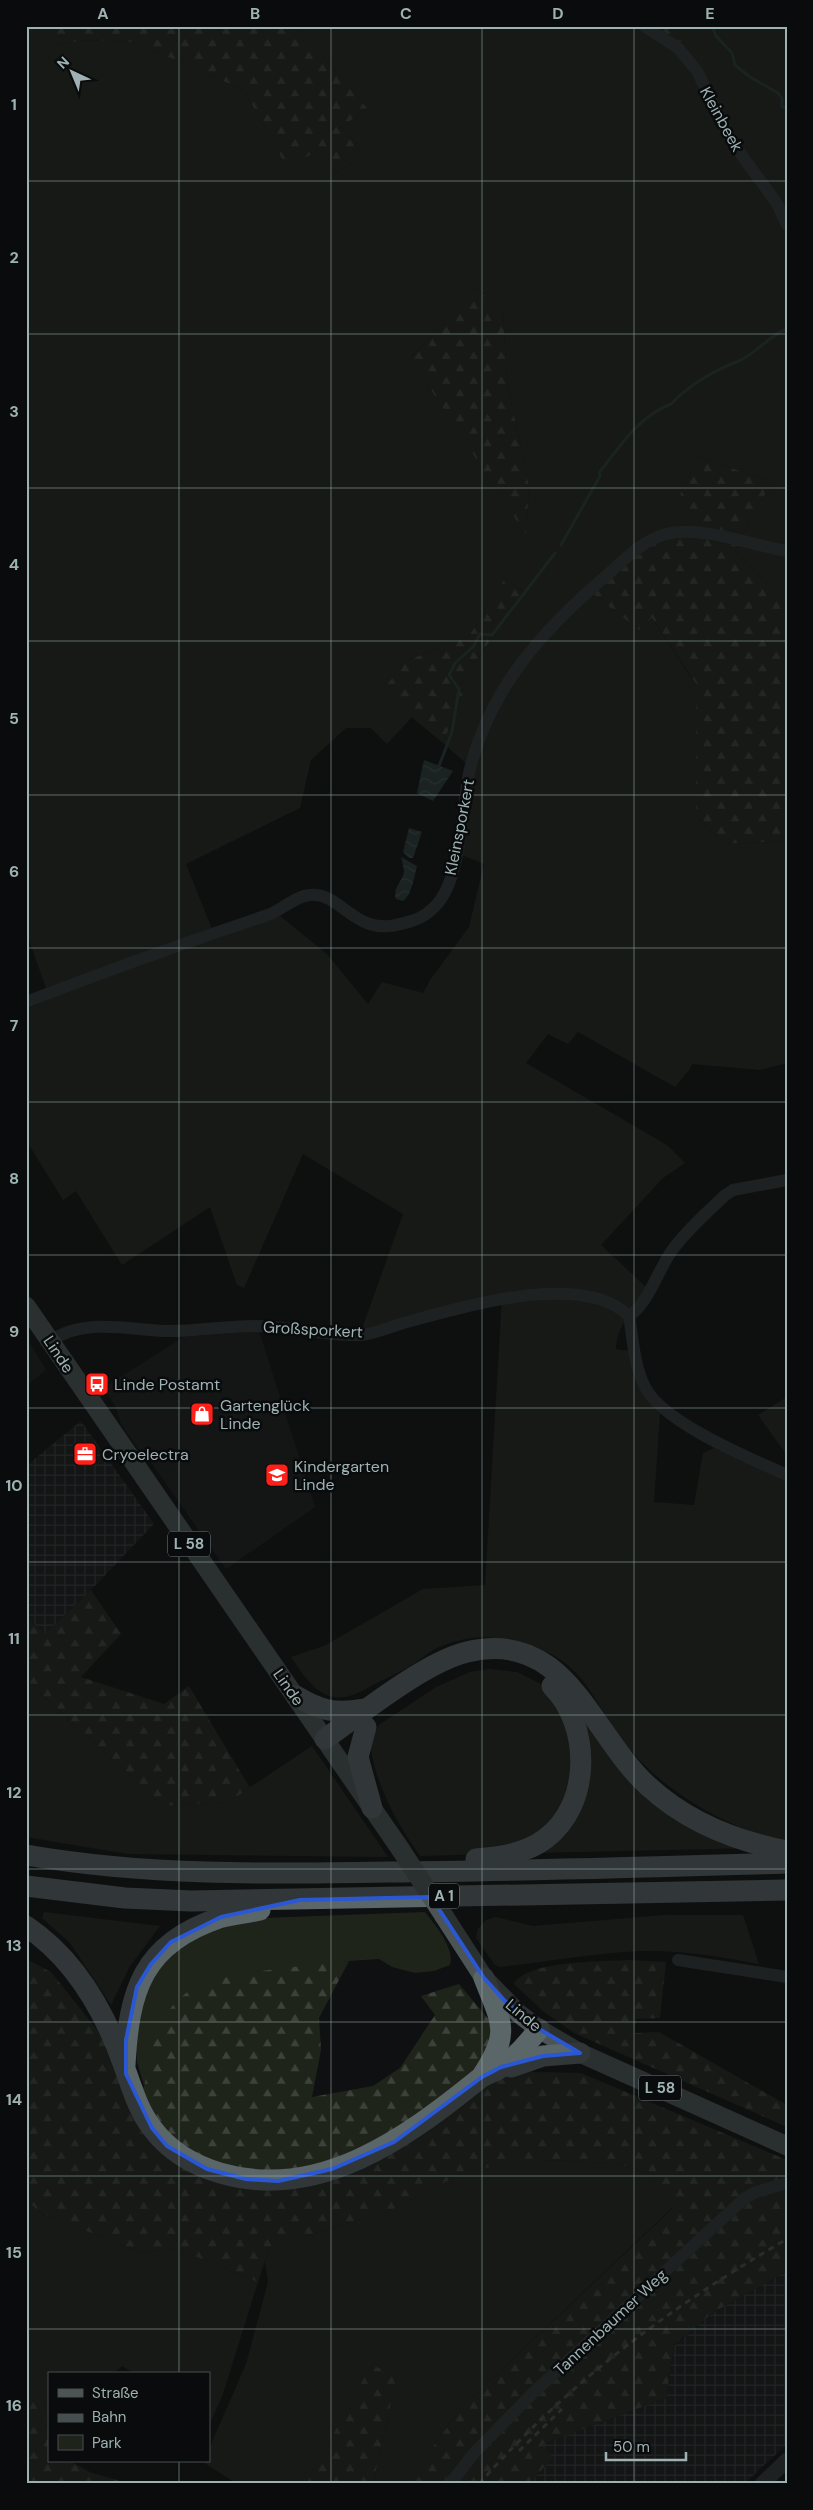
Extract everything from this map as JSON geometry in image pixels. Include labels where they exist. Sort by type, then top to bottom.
[{"type":"highway","points":[[329,1745],[449,1659],[484,1649],[517,1652],[532,1657],[560,1674],[572,1687],[630,1768],[668,1803],[724,1834],[760,1846],[787,1851]]},
{"type":"highway","points":[[296,1696],[313,1706],[339,1713],[368,1717],[465,1667],[480,1664],[512,1664],[526,1669],[550,1684],[568,1705],[578,1737],[580,1764],[574,1798],[567,1814],[557,1828],[544,1840],[526,1850],[504,1856],[475,1860],[437,1872]]},
{"type":"highway","points":[[368,1717],[358,1757],[372,1808]]},
{"type":"highway","name":"A 1","points":[[26,1855],[94,1865],[187,1873],[437,1872],[787,1863]]},
{"type":"highway","name":"A 1","points":[[26,1886],[125,1898],[191,1901],[587,1892],[787,1890]]},
{"type":"highway","points":[[124,2068],[129,2012],[137,1987],[151,1964],[171,1942],[197,1926],[221,1918],[300,1900]]},
{"type":"highway","points":[[26,1926],[53,1947],[87,1989],[105,2020],[139,2108],[152,2128],[168,2146],[186,2159],[207,2169],[246,2179],[278,2181],[332,2169],[394,2142],[426,2122],[492,2068],[535,2026]]},
{"type":"highway","points":[[484,1978],[501,2022],[501,2038],[492,2068]]},
{"type":"highway","points":[[492,2068],[514,2067],[525,2060],[576,2050]]},
{"type":"main road","name":"Linde","points":[[26,1306],[401,1850],[484,1978],[505,2001],[535,2026],[576,2050]]},
{"type":"main road","name":"L 58","points":[[576,2050],[787,2146]]},
{"type":"street","name":"Kleinbeek","points":[[644,26],[678,48],[697,71],[732,142],[776,202],[787,225]]},
{"type":"street","name":"Kleinsporkert","points":[[26,1002],[172,946],[274,913],[303,897],[312,895],[330,901],[362,922],[374,926],[396,926],[422,917],[433,909],[444,895],[449,884],[464,822],[470,768],[485,722],[518,664],[558,619],[634,552],[651,540],[666,534],[701,532],[787,551]]},
{"type":"street","points":[[787,1180],[733,1190],[724,1196],[673,1248],[658,1270],[637,1311],[629,1316],[639,1372],[645,1389],[659,1404],[700,1435],[716,1440],[787,1475]]},
{"type":"street","name":"Großsporkert","points":[[50,1341],[66,1331],[92,1326],[178,1331],[254,1326],[360,1335],[491,1301],[548,1295],[594,1297],[615,1306],[629,1316]]},
{"type":"street","points":[[678,1960],[787,1977]]},
{"type":"street","name":"Tannenbaumer Weg","points":[[450,2484],[475,2452],[534,2392],[738,2204],[756,2192],[787,2183]]},
{"type":"street","points":[[762,2484],[787,2460]]},
{"type":"highlighted area","points":[[431,1897],[484,1978],[505,2001],[539,2029],[580,2053],[543,2056],[501,2067],[482,2077],[394,2142],[332,2169],[278,2181],[246,2179],[207,2169],[167,2146],[152,2128],[126,2074],[126,2040],[137,1987],[151,1964],[171,1942],[221,1917],[300,1900]]},
{"type":"shaded area","name":"Gartenglück Linde","points":[[259,1331],[315,1507],[226,1569],[148,1458],[145,1459],[121,1424],[115,1405],[103,1388],[184,1337]]},
{"type":"shaded area","points":[[26,1337],[46,1370],[26,1386]]},
{"type":"shaded area","points":[[81,1421],[154,1524],[91,1590],[45,1634],[26,1616],[26,1466]]},
{"type":"shaded area","points":[[787,2271],[787,2444],[744,2484],[528,2484],[553,2458],[542,2444],[666,2398],[674,2346],[714,2312]]},
{"type":"green space","points":[[26,26],[41,26],[56,45],[85,40],[134,42],[244,90],[287,167],[312,154],[334,175],[363,154],[341,128],[367,108],[303,33],[287,26],[647,26],[678,45],[664,26],[787,26],[787,601],[735,552],[759,503],[773,483],[699,456],[680,494],[706,531],[677,530],[650,538],[635,548],[565,611],[525,656],[508,680],[492,707],[469,765],[473,766],[494,713],[505,691],[519,670],[550,632],[590,592],[639,629],[652,618],[696,685],[696,815],[724,844],[787,841],[787,1063],[760,1070],[692,1064],[675,1087],[578,1032],[568,1044],[548,1034],[526,1063],[667,1145],[685,1163],[663,1178],[601,1245],[646,1287],[619,1332],[616,1349],[629,1351],[638,1385],[647,1399],[660,1413],[654,1502],[694,1505],[703,1453],[714,1448],[784,1478],[787,1473],[787,1842],[741,1828],[696,1805],[674,1790],[637,1758],[622,1740],[573,1669],[544,1650],[501,1638],[479,1637],[457,1641],[429,1652],[419,1661],[359,1692],[339,1698],[327,1695],[314,1687],[291,1657],[324,1646],[423,1589],[485,1585],[502,1297],[362,1329],[403,1214],[303,1154],[244,1288],[237,1285],[210,1207],[122,1265],[76,1191],[63,1200],[26,1140],[26,1009],[50,999],[26,932],[26,446],[28,444],[26,443]],"holes":[[[477,288],[503,313],[507,382],[529,486],[526,534],[410,358]],[[505,578],[524,592],[457,689],[463,694],[443,743],[469,766],[462,823],[455,852],[484,864],[469,927],[430,980],[423,993],[382,982],[368,1004],[327,954],[280,916],[216,939],[186,864],[300,808],[311,760],[346,728],[371,728],[387,744],[412,717],[388,697],[385,687],[406,661],[469,636]]]},
{"type":"green space","points":[[41,26],[287,26],[303,33],[367,108],[341,128],[363,154],[334,175],[312,154],[287,168],[244,90],[134,42],[85,40],[56,45]]},
{"type":"green space","points":[[647,26],[688,26],[690,29],[678,45]]},
{"type":"green space","points":[[477,288],[503,313],[507,382],[529,486],[526,535],[410,358]]},
{"type":"green space","points":[[699,456],[773,483],[759,503],[735,552],[787,601],[787,841],[724,844],[696,815],[696,684],[652,618],[639,630],[593,594],[650,538],[705,530],[680,494]]},
{"type":"green space","points":[[505,578],[524,592],[457,689],[463,694],[443,743],[387,697],[385,687],[406,661],[469,636]]},
{"type":"green space","points":[[787,1397],[787,1455],[758,1415]]},
{"type":"green space","points":[[91,1590],[121,1634],[81,1677],[164,1704],[189,1686],[250,1788],[228,1802],[163,1806],[26,1680],[26,1616],[45,1634]]},
{"type":"green space","points":[[490,1653],[518,1657],[540,1667],[558,1680],[573,1696],[613,1755],[644,1787],[673,1810],[705,1828],[757,1848],[533,1853],[548,1844],[560,1833],[575,1813],[584,1789],[586,1760],[584,1738],[578,1718],[569,1700],[541,1672],[523,1664],[503,1659],[480,1659],[464,1663],[429,1679],[346,1735],[343,1731],[412,1683],[450,1664],[469,1657]]},
{"type":"green space","points":[[489,1669],[517,1672],[543,1685],[574,1739],[568,1802],[545,1833],[489,1854],[420,1856],[390,1806],[374,1765],[371,1751],[365,1748],[379,1725],[436,1687],[470,1672]]},
{"type":"green space","points":[[26,1680],[163,1806],[228,1802],[312,1746],[388,1857],[128,1854],[26,1837]]},
{"type":"green space","points":[[44,1912],[160,1926],[130,1966],[111,2005],[70,1943],[42,1918]]},
{"type":"green space","points":[[425,1912],[443,1937],[450,1951],[450,1965],[434,1971],[415,1973],[392,1967],[379,1959],[349,1961],[247,1974],[192,1989],[145,2089],[137,2062],[135,2036],[139,2006],[163,1960],[203,1933],[262,1918]]},
{"type":"green space","points":[[665,1915],[743,1915],[759,1964],[700,1954],[641,1951],[500,1967],[495,1965],[476,1938],[478,1929],[486,1920],[496,1917],[533,1926]]},
{"type":"green space","points":[[26,1959],[51,1972],[144,2088],[152,2042],[160,2023],[180,1998],[192,1989],[206,1983],[245,1974],[290,1967],[349,1961],[319,2018],[321,2050],[312,2097],[373,2086],[400,2068],[435,2015],[421,1996],[459,1984],[533,2072],[581,2073],[787,2160],[787,2271],[714,2312],[674,2345],[666,2398],[543,2444],[553,2458],[528,2484],[405,2484],[463,2406],[672,2209],[654,2175],[615,2163],[546,2160],[469,2170],[391,2210],[270,2247],[258,2282],[177,2249],[139,2252],[41,2213],[26,2200]]},
{"type":"green space","points":[[628,1960],[666,1962],[660,2018],[636,2019],[635,2033],[659,2032],[787,2105],[787,2127],[574,2033],[544,2012],[514,1984],[521,1976],[533,1970],[549,1966]]},
{"type":"green space","points":[[545,2160],[615,2163],[654,2175],[672,2208],[463,2406],[405,2484],[373,2484],[397,2375],[371,2366],[306,2484],[237,2484],[203,2462],[210,2462],[210,2447],[246,2364],[268,2282],[265,2263],[270,2247],[391,2210],[469,2170]]},
{"type":"green space","points":[[26,2200],[41,2213],[139,2252],[177,2249],[258,2282],[222,2397],[210,2423],[210,2372],[132,2372],[122,2366],[115,2372],[48,2372],[47,2426],[26,2389]]},
{"type":"green space","points":[[371,2365],[397,2375],[373,2484],[306,2484]]},
{"type":"green space","points":[[26,2389],[48,2427],[48,2462],[71,2462],[92,2473],[131,2484],[26,2484]]},
{"type":"water","points":[[424,760],[453,771],[433,801],[417,793]]},
{"type":"water","points":[[409,828],[422,832],[413,858],[409,858],[403,852]]},
{"type":"water","points":[[401,857],[417,866],[411,890],[403,901],[396,899],[395,895],[404,870]]},
{"type":"waterway","points":[[712,26],[716,36],[732,53],[735,65],[750,77],[778,93],[782,98],[782,107],[787,107]]},
{"type":"waterway","points":[[561,545],[600,476],[599,473],[640,424],[649,416],[671,404],[704,378],[745,358],[774,336],[787,329]]},
{"type":"waterway","points":[[439,766],[452,732],[459,689],[449,675],[455,663],[473,647],[480,634],[492,635],[555,553]]},
{"type":"railway","points":[[479,2484],[549,2412],[585,2379],[702,2292],[787,2239]]},
{"type":"railway","points":[[519,2451],[562,2409]]},
{"type":"place","name":"Linde Postamt","points":[[97,1384]]},
{"type":"place","name":"Gartenglück Linde","points":[[202,1414]]},
{"type":"place","name":"Cryoelectra","points":[[85,1454]]},
{"type":"place","name":"Kindergarten Linde","points":[[277,1475]]}]
